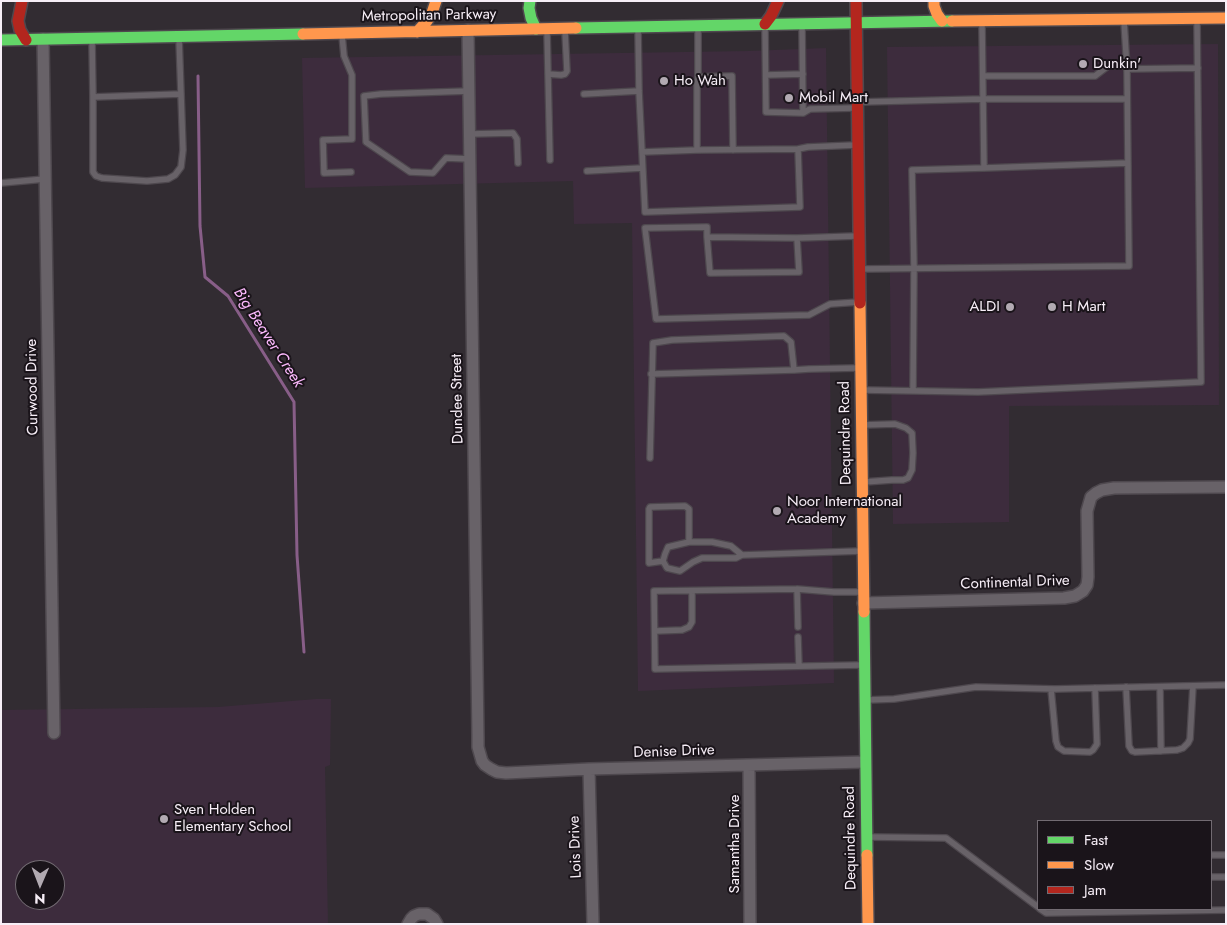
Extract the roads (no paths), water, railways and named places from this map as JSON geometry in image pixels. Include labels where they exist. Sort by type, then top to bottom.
[{"type":"main road","points":[[22,1],[18,21],[20,30],[26,40]]},
{"type":"main road","points":[[417,32],[432,13],[436,1]]},
{"type":"main road","points":[[530,1],[531,18],[542,29]]},
{"type":"main road","points":[[765,24],[778,1]]},
{"type":"main road","name":"Dequindre Road","points":[[856,1],[868,924]]},
{"type":"main road","points":[[934,1],[937,14],[942,21]]},
{"type":"main road","name":"Metropolitan Parkway","points":[[1,40],[856,22],[1226,18]]},
{"type":"street","name":"Dundee Street","points":[[468,30],[478,737],[480,755],[485,765]]},
{"type":"street","name":"Curwood Drive","points":[[44,40],[54,733]]},
{"type":"street","name":"Continental Drive","points":[[863,597],[1064,598],[1075,596],[1084,590],[1087,585],[1087,511],[1091,497],[1096,493],[1114,488],[1226,487]]},
{"type":"street","name":"Denise Drive","points":[[485,765],[491,770],[506,773],[865,762]]},
{"type":"street","name":"Samantha Drive","points":[[749,765],[750,924]]},
{"type":"street","name":"Lois Drive","points":[[589,769],[593,924]]},
{"type":"street","points":[[408,924],[414,916],[427,914],[437,924]]},
{"type":"lane","points":[[861,390],[978,392],[1201,382],[1197,18]]},
{"type":"lane","points":[[859,269],[1129,266],[1127,67],[1124,19]]},
{"type":"lane","points":[[982,21],[984,168]]},
{"type":"lane","points":[[802,23],[803,113]]},
{"type":"lane","points":[[765,24],[766,112],[803,113],[810,109],[857,105],[983,99],[1127,99]]},
{"type":"lane","points":[[697,150],[696,83],[698,77],[698,25]]},
{"type":"lane","points":[[638,27],[638,90],[645,212],[800,207],[798,149]]},
{"type":"lane","points":[[548,74],[565,74],[567,71],[565,28]]},
{"type":"lane","points":[[542,29],[548,74],[550,160]]},
{"type":"lane","points":[[342,33],[344,56],[352,75],[352,139],[323,140],[324,173],[350,172]]},
{"type":"lane","points":[[92,38],[93,172],[96,176],[102,178],[147,181],[168,179],[175,175],[181,167],[183,150],[179,36]]},
{"type":"lane","points":[[983,76],[1095,76],[1108,66],[1198,68]]},
{"type":"lane","points":[[766,75],[802,74]]},
{"type":"lane","points":[[698,77],[732,76],[733,150]]},
{"type":"lane","points":[[584,94],[638,90]]},
{"type":"lane","points":[[469,91],[364,96],[366,142],[410,172],[433,173],[446,158],[470,159]]},
{"type":"lane","points":[[93,97],[181,94]]},
{"type":"lane","points":[[470,134],[513,133],[518,139],[518,163]]},
{"type":"lane","points":[[642,152],[798,149],[858,144]]},
{"type":"lane","points":[[914,390],[912,170],[1128,163]]},
{"type":"lane","points":[[587,171],[642,168]]},
{"type":"lane","points":[[1,183],[45,179]]},
{"type":"lane","points":[[797,238],[799,272],[710,273],[707,227],[645,228],[656,320],[808,315],[830,304],[860,302]]},
{"type":"lane","points":[[707,237],[797,238],[859,236]]},
{"type":"lane","points":[[650,458],[653,343],[672,340],[784,336],[791,342],[794,370]]},
{"type":"lane","points":[[651,374],[860,368]]},
{"type":"lane","points":[[861,426],[895,424],[906,428],[912,433],[913,453],[912,470],[908,478],[903,480],[862,482]]},
{"type":"lane","points":[[663,561],[649,563],[648,509],[650,507],[685,506],[689,509],[689,542]]},
{"type":"lane","points":[[742,555],[732,546],[712,542],[689,542],[668,547],[663,561],[667,568],[680,571],[702,558],[863,551]]},
{"type":"lane","points":[[797,589],[798,627]]},
{"type":"lane","points":[[863,597],[797,589],[654,591],[654,630],[655,669],[864,665]]},
{"type":"lane","points":[[654,630],[682,630],[689,627],[692,622],[692,591]]},
{"type":"lane","points":[[798,638],[799,666]]},
{"type":"lane","points":[[865,700],[894,699],[976,687],[1051,689],[1226,685]]},
{"type":"lane","points":[[1160,686],[1161,751]]},
{"type":"lane","points":[[1126,687],[1129,746],[1135,752],[1177,750],[1183,748],[1188,743],[1190,738],[1193,686]]},
{"type":"lane","points":[[1051,689],[1058,747],[1064,751],[1090,752],[1097,744],[1095,688]]},
{"type":"lane","points":[[867,837],[946,838],[1037,906]]},
{"type":"lane","points":[[1212,855],[1226,854]]},
{"type":"lane","points":[[1212,877],[1226,877]]},
{"type":"lane","points":[[1042,910],[1046,913],[1226,910]]},
{"type":"waterway","name":"Big Beaver Creek","points":[[198,76],[200,226],[205,277],[228,296],[294,402],[297,555],[304,652]]},
{"type":"place","name":"Dunkin'","points":[[1083,64]]},
{"type":"place","name":"Ho Wah","points":[[664,81]]},
{"type":"place","name":"Mobil Mart","points":[[789,98]]},
{"type":"place","name":"ALDI","points":[[1010,307]]},
{"type":"place","name":"H Mart","points":[[1052,307]]},
{"type":"place","name":"Noor International Academy","points":[[777,511]]},
{"type":"place","name":"Sven Holden Elementary School","points":[[164,819]]}]
